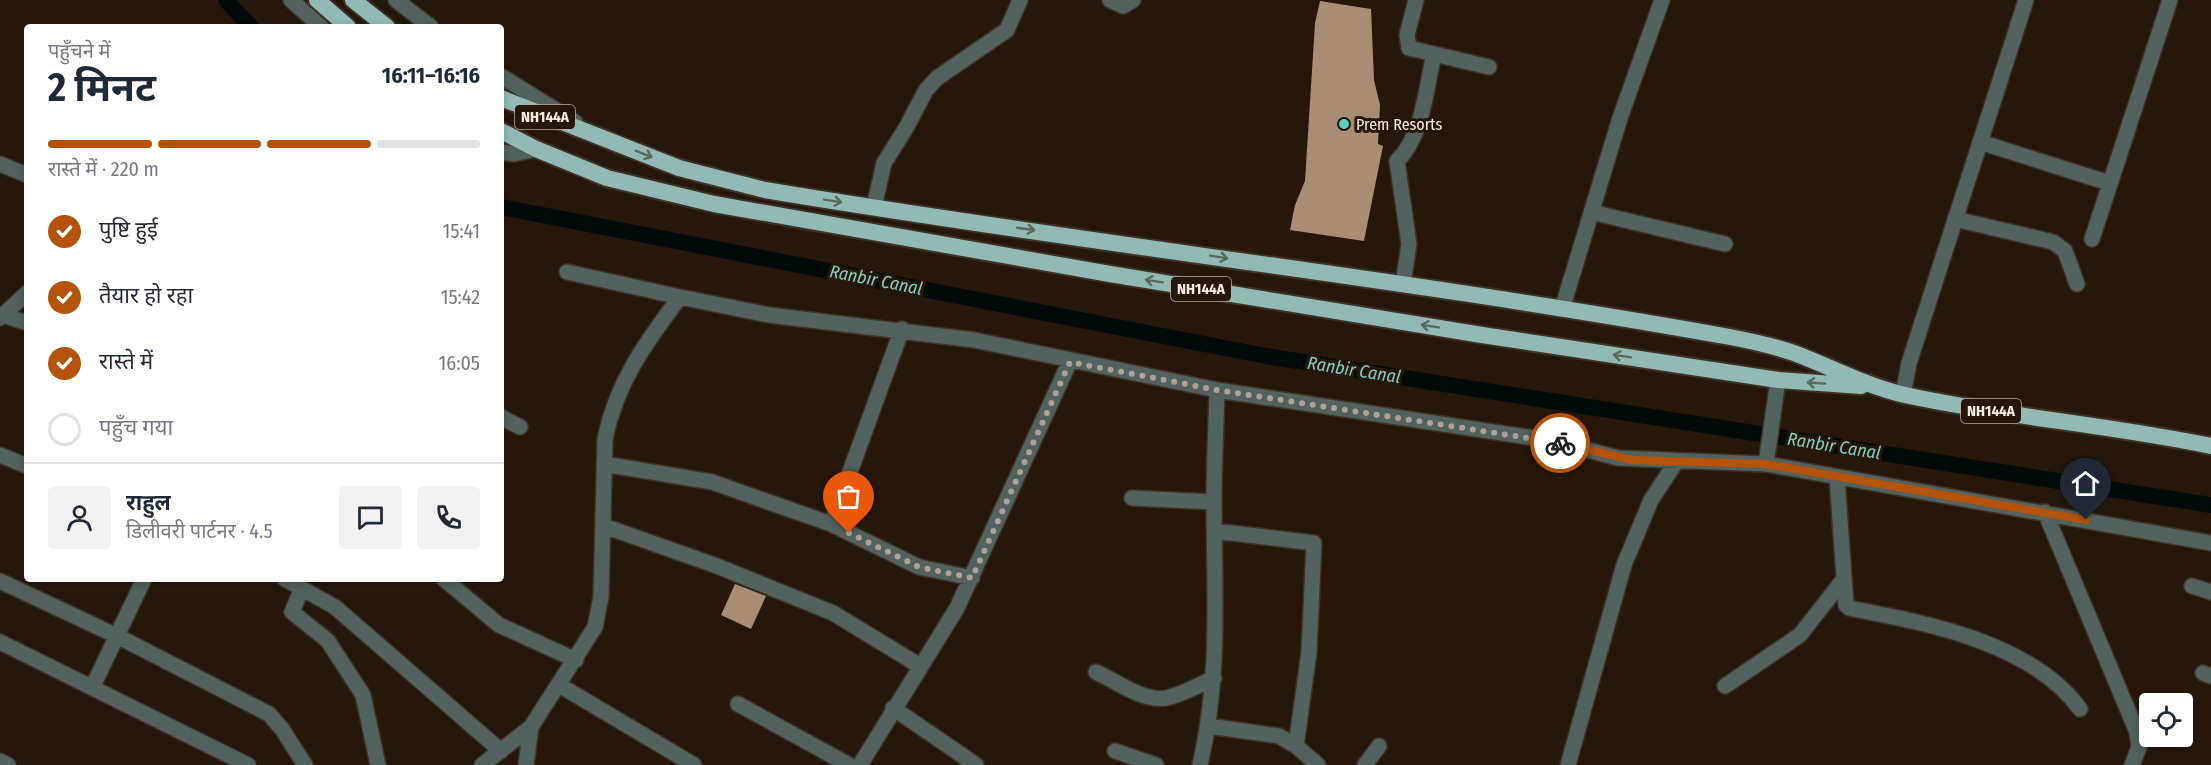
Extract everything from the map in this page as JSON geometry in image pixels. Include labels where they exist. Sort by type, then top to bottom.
[{"type":"highway","points":[[317,0],[345,24]]},
{"type":"highway","points":[[353,0],[383,24]]},
{"type":"highway","name":"NH144A","points":[[504,99],[590,132]]},
{"type":"highway","points":[[590,132],[679,168],[717,179],[874,207],[1562,309],[1769,346],[1874,387]]},
{"type":"highway","name":"NH144A","points":[[504,133],[536,149],[607,178],[714,204],[1110,274],[1778,380],[1874,387],[1903,395],[2014,416],[2110,428],[2205,444]]},
{"type":"street","points":[[291,0],[318,24]]},
{"type":"street","points":[[396,0],[427,24]]},
{"type":"street","points":[[874,207],[884,163],[926,90],[937,78],[1000,37],[1011,25],[1020,0]]},
{"type":"street","points":[[1110,0],[1123,6],[1133,0]]},
{"type":"street","points":[[1416,0],[1407,35],[1407,45],[1489,67]]},
{"type":"street","points":[[1562,309],[1620,118],[1662,0]]},
{"type":"street","points":[[1903,395],[1909,363],[2026,0]]},
{"type":"street","points":[[2092,239],[2169,0]]},
{"type":"street","points":[[1403,284],[1408,244],[1397,161],[1405,153],[1414,134],[1434,54]]},
{"type":"street","points":[[504,78],[590,132]]},
{"type":"street","points":[[1980,142],[2109,183]]},
{"type":"street","points":[[504,152],[514,154],[536,149]]},
{"type":"street","points":[[0,164],[24,174]]},
{"type":"street","points":[[1591,212],[1725,244]]},
{"type":"street","points":[[1955,219],[2052,242],[2065,250],[2077,284]]},
{"type":"street","points":[[567,272],[769,315],[974,339],[1070,362],[1217,390],[1554,441],[1618,458],[1766,464],[2211,543]]},
{"type":"street","points":[[2,316],[24,296]]},
{"type":"street","points":[[482,765],[531,727],[595,627],[600,613],[605,439],[617,395],[642,347],[680,297]]},
{"type":"street","points":[[2,316],[24,322]]},
{"type":"street","points":[[831,524],[902,329]]},
{"type":"street","points":[[860,765],[972,578],[1070,362]]},
{"type":"street","points":[[1766,464],[1778,380]]},
{"type":"street","points":[[1200,765],[1209,726],[1214,678],[1214,502],[1217,390]]},
{"type":"street","points":[[504,419],[520,427]]},
{"type":"street","points":[[0,455],[24,465]]},
{"type":"street","points":[[1568,765],[1624,565],[1651,500],[1676,462]]},
{"type":"street","points":[[604,464],[711,482],[831,524],[919,567],[972,578]]},
{"type":"street","points":[[1837,478],[1843,580],[1845,600],[1849,608],[1916,621],[1974,640],[2024,661],[2063,689],[2080,709]]},
{"type":"street","points":[[1132,498],[1214,502]]},
{"type":"street","points":[[2044,512],[2137,732],[2139,747],[2132,765]]},
{"type":"street","points":[[604,526],[717,566],[833,613],[920,666]]},
{"type":"street","points":[[1215,531],[1311,542],[1314,545],[1309,652],[1296,746]]},
{"type":"street","points":[[1725,686],[1800,634],[1843,580]]},
{"type":"street","points":[[0,581],[117,636],[269,714],[282,729],[305,765]]},
{"type":"street","points":[[92,688],[143,582]]},
{"type":"street","points":[[291,582],[335,607],[358,625],[501,751]]},
{"type":"street","points":[[448,582],[499,625],[576,660]]},
{"type":"street","points":[[2192,586],[2211,592]]},
{"type":"street","points":[[302,588],[292,612],[328,641],[363,695],[378,765]]},
{"type":"street","points":[[0,642],[248,765]]},
{"type":"street","points":[[1096,672],[1142,694],[1157,698],[1170,696],[1214,678]]},
{"type":"street","points":[[559,685],[694,765]]},
{"type":"street","points":[[738,704],[849,765]]},
{"type":"street","points":[[893,708],[976,765]]},
{"type":"street","points":[[1209,726],[1279,736],[1296,746],[1318,765]]},
{"type":"street","points":[[526,765],[531,727]]},
{"type":"street","points":[[1365,765],[1379,746]]},
{"type":"street","points":[[1115,751],[1156,765]]},
{"type":"street","points":[[0,761],[8,765]]},
{"type":"building","name":"Prem Resorts","points":[[1320,1],[1371,9],[1374,80],[1380,105],[1378,144],[1383,146],[1364,241],[1290,230],[1295,205],[1305,181],[1315,23]]},
{"type":"building","points":[[735,584],[766,596],[751,629],[721,615]]},
{"type":"waterway","name":"Ranbir Canal","points":[[226,0],[248,24]]},
{"type":"waterway","name":"Ranbir Canal","points":[[504,208],[1266,356],[2211,505]]},
{"type":"way so far","points":[[849,533],[919,567],[972,578],[1070,362],[1217,390],[1560,443]]},
{"type":"place","name":"Prem Resorts","points":[[1344,124]]},
{"type":"route","points":[[1560,443],[1632,460],[1766,464],[2086,520]]}]
